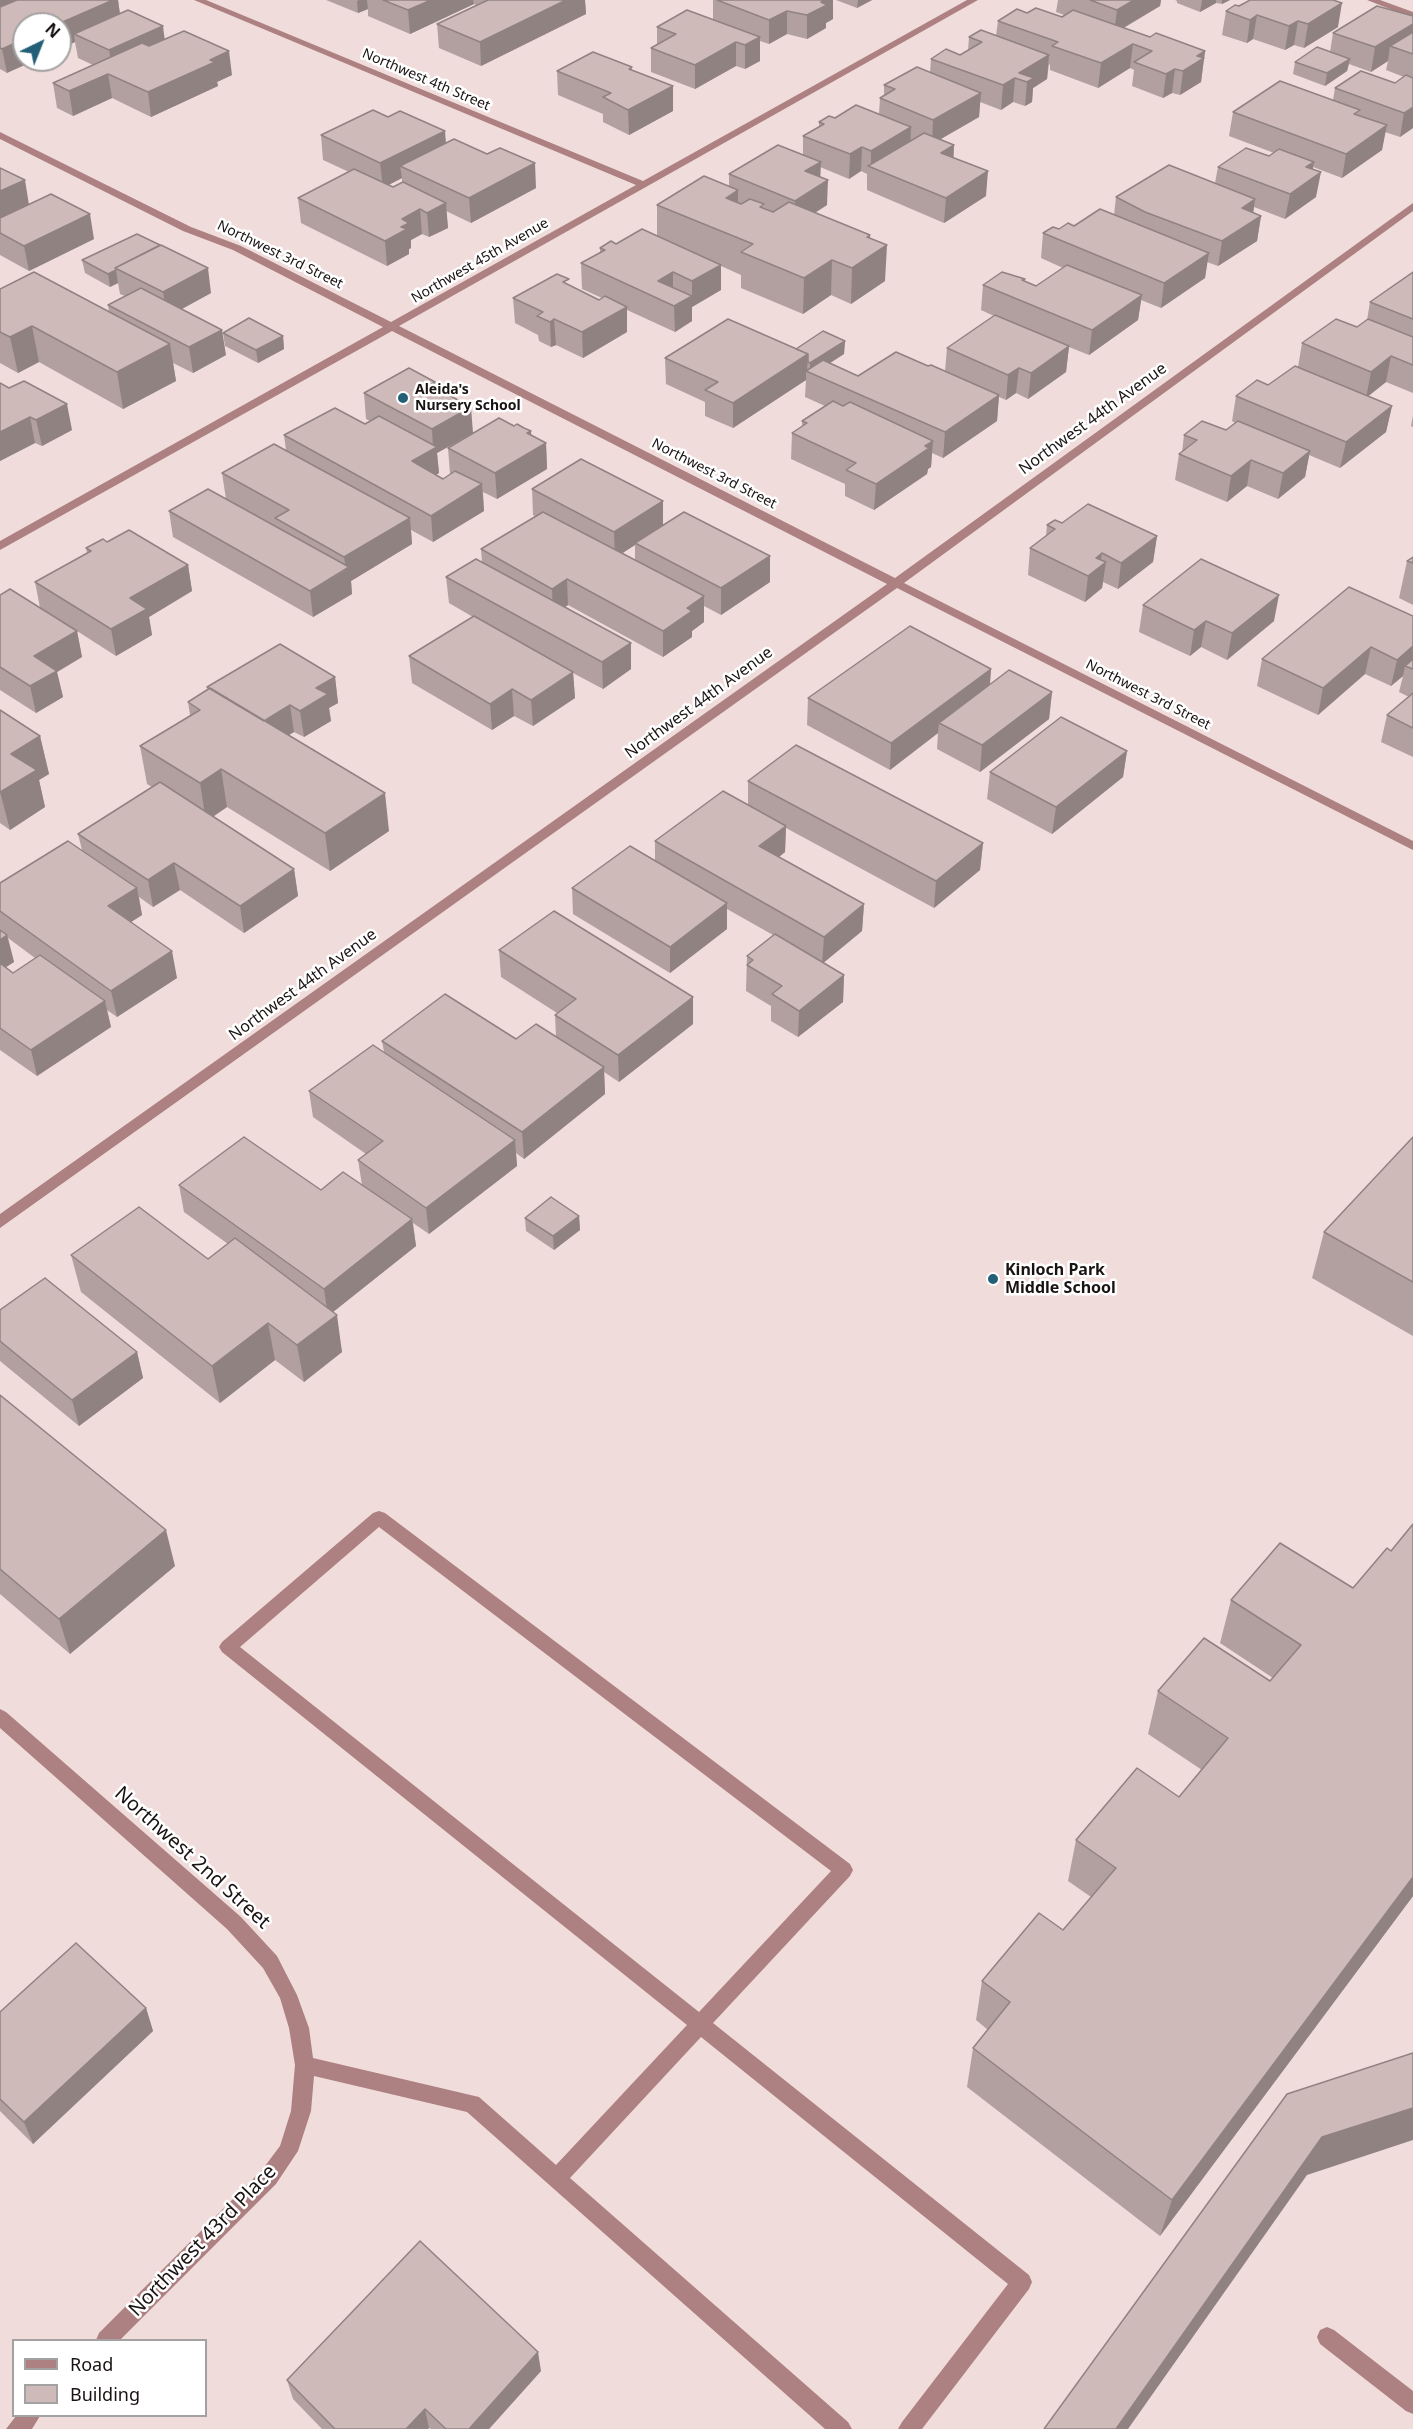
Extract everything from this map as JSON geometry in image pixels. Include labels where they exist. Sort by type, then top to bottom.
[{"type":"street","name":"Northwest 4th Street","points":[[198,0],[644,185]]},
{"type":"street","name":"Northwest 45th Avenue","points":[[0,546],[974,0]]},
{"type":"street","points":[[1371,0],[1413,15]]},
{"type":"street","name":"Northwest 3rd Street","points":[[0,135],[187,229],[237,248],[1413,846]]},
{"type":"street","name":"Northwest 44th Avenue","points":[[0,1222],[896,583],[1413,206]]},
{"type":"street","points":[[556,2179],[700,2024],[844,1870],[379,1518],[228,1647],[700,2024],[1022,2282],[909,2429]]},
{"type":"street","name":"Northwest 2nd Street","points":[[0,1717],[234,1923],[270,1962],[288,1995],[299,2028],[305,2065]]},
{"type":"street","points":[[305,2065],[472,2104],[841,2429]]},
{"type":"street","name":"Northwest 43rd Place","points":[[107,2339],[269,2177],[288,2151],[297,2121],[305,2065]]},
{"type":"street","points":[[1327,2337],[1413,2404]]},
{"type":"street","points":[[17,2429],[28,2417]]},
{"type":"building","points":[[17,0],[113,0],[72,18],[72,12],[12,12],[12,44],[2,49],[0,48],[0,7]]},
{"type":"building","points":[[383,0],[431,0],[408,10]]},
{"type":"building","points":[[488,0],[566,0],[480,42],[437,24]]},
{"type":"building","points":[[717,0],[825,0],[821,2],[827,5],[807,15],[787,11],[769,20]]},
{"type":"building","points":[[1090,0],[1134,0],[1117,10]]},
{"type":"building","points":[[1250,0],[1333,0],[1342,3],[1308,24],[1298,21],[1289,26],[1257,15],[1250,20],[1226,11]]},
{"type":"building","points":[[1377,6],[1413,16],[1413,24],[1375,47],[1333,33]]},
{"type":"building","points":[[1036,8],[1062,17],[1073,10],[1150,37],[1156,33],[1205,51],[1197,56],[1204,58],[1183,71],[1175,69],[1166,74],[1134,62],[1152,51],[1133,44],[1101,63],[1052,46],[1058,42],[998,21],[1017,9],[1027,13]]},
{"type":"building","points":[[128,10],[163,26],[109,50],[74,34]]},
{"type":"building","points":[[687,10],[760,37],[745,45],[736,42],[695,65],[651,48],[676,34],[657,27]]},
{"type":"building","points":[[981,30],[1049,55],[1019,73],[1034,78],[1027,82],[1015,78],[1003,85],[931,59],[946,49],[960,55],[982,42],[969,37]]},
{"type":"building","points":[[184,31],[229,51],[210,60],[215,62],[148,92],[108,74],[69,91],[53,83],[142,43],[149,46]]},
{"type":"building","points":[[1413,32],[1413,54],[1390,46]]},
{"type":"building","points":[[1317,47],[1350,59],[1327,73],[1295,62]]},
{"type":"building","points":[[593,52],[673,86],[628,110],[603,97],[611,93],[557,71]]},
{"type":"building","points":[[917,67],[981,93],[933,120],[880,98],[895,89],[884,85]]},
{"type":"building","points":[[1361,71],[1395,83],[1406,75],[1413,78],[1413,107],[1404,113],[1335,88]]},
{"type":"building","points":[[1280,81],[1360,110],[1354,114],[1387,125],[1346,154],[1233,112]]},
{"type":"building","points":[[856,105],[911,127],[871,151],[862,147],[850,154],[803,136],[824,124],[819,122],[829,116],[835,118]]},
{"type":"building","points":[[373,110],[388,117],[400,111],[445,131],[380,163],[321,135]]},
{"type":"building","points":[[924,133],[954,145],[941,153],[988,171],[946,198],[868,166]]},
{"type":"building","points":[[454,139],[487,154],[500,148],[535,163],[469,198],[400,166]]},
{"type":"building","points":[[778,145],[821,162],[805,171],[828,180],[795,201],[729,174]]},
{"type":"building","points":[[1246,148],[1269,156],[1279,149],[1314,162],[1306,167],[1321,172],[1290,194],[1218,167]]},
{"type":"building","points":[[1169,165],[1255,199],[1242,208],[1261,216],[1222,241],[1145,212],[1116,197]]},
{"type":"building","points":[[0,168],[25,180],[0,191]]},
{"type":"building","points":[[354,169],[393,187],[403,182],[446,203],[427,213],[420,209],[402,219],[409,223],[401,227],[407,229],[385,241],[298,198]]},
{"type":"building","points":[[704,176],[738,190],[726,198],[741,204],[750,199],[764,204],[760,207],[773,212],[789,202],[870,235],[867,237],[887,245],[852,268],[832,260],[804,278],[741,252],[753,244],[657,205]]},
{"type":"building","points":[[51,194],[90,214],[24,246],[0,233],[0,218]]},
{"type":"building","points":[[1100,209],[1209,253],[1164,283],[1043,233],[1053,227],[1059,229],[1068,223],[1074,226]]},
{"type":"building","points":[[642,229],[721,265],[692,281],[673,272],[658,281],[692,296],[674,306],[581,263],[605,250],[600,248],[611,241],[616,244]]},
{"type":"building","points":[[137,234],[160,245],[115,268],[116,270],[108,274],[82,260]]},
{"type":"building","points":[[161,245],[208,268],[163,292],[115,268]]},
{"type":"building","points":[[1067,265],[1142,295],[1092,330],[983,285],[1002,272],[1025,279],[1022,280],[1036,286]]},
{"type":"building","points":[[34,272],[170,344],[117,372],[32,326],[10,337],[0,332],[0,289]]},
{"type":"building","points":[[1413,272],[1413,319],[1370,302]]},
{"type":"building","points":[[557,274],[569,279],[563,282],[599,300],[605,296],[627,307],[582,332],[554,319],[550,322],[537,316],[543,312],[513,298]]},
{"type":"building","points":[[141,288],[222,330],[189,347],[108,305]]},
{"type":"building","points":[[995,315],[1069,346],[1031,373],[1019,368],[1008,375],[947,348]]},
{"type":"building","points":[[249,318],[283,336],[256,350],[223,333]]},
{"type":"building","points":[[728,319],[808,354],[733,403],[705,390],[718,382],[665,358]]},
{"type":"building","points":[[1336,319],[1357,327],[1368,319],[1413,337],[1413,365],[1391,356],[1371,372],[1302,343]]},
{"type":"building","points":[[823,331],[845,341],[810,363],[808,354],[796,349]]},
{"type":"building","points":[[896,352],[999,395],[945,432],[806,371],[823,360],[858,376]]},
{"type":"building","points":[[1295,366],[1392,406],[1346,442],[1236,396],[1257,380],[1268,385]]},
{"type":"building","points":[[409,368],[435,382],[430,385],[471,407],[432,429],[364,393]]},
{"type":"building","points":[[24,381],[67,404],[36,420],[30,417],[0,432],[0,383],[9,388]]},
{"type":"building","points":[[833,401],[843,406],[850,402],[933,441],[925,446],[929,448],[876,484],[846,470],[856,463],[792,433],[807,423],[802,421]]},
{"type":"building","points":[[335,408],[365,424],[379,416],[437,447],[412,461],[443,479],[455,471],[482,484],[431,516],[284,435]]},
{"type":"building","points":[[499,418],[531,431],[527,433],[546,443],[495,473],[448,448]]},
{"type":"building","points":[[1202,421],[1226,430],[1238,421],[1310,451],[1283,473],[1251,460],[1231,476],[1179,454],[1197,440],[1184,435]]},
{"type":"building","points":[[274,444],[410,518],[344,557],[275,518],[289,510],[222,473]]},
{"type":"building","points":[[581,459],[663,501],[614,532],[532,489]]},
{"type":"building","points":[[208,489],[349,567],[310,591],[169,511]]},
{"type":"building","points":[[1088,504],[1157,536],[1121,563],[1102,553],[1096,558],[1106,562],[1088,576],[1030,548],[1055,529],[1047,525],[1055,520],[1062,523]]},
{"type":"building","points":[[543,512],[704,596],[687,608],[692,611],[663,631],[567,579],[552,589],[481,549]]},
{"type":"building","points":[[684,512],[770,556],[721,588],[635,543]]},
{"type":"building","points":[[129,530],[188,565],[130,598],[147,609],[111,629],[35,582],[91,551],[86,548],[103,539],[107,542]]},
{"type":"building","points":[[476,559],[631,643],[602,662],[446,577]]},
{"type":"building","points":[[1201,559],[1279,595],[1232,633],[1206,621],[1194,630],[1143,605]]},
{"type":"building","points":[[1349,587],[1413,616],[1413,646],[1397,660],[1371,647],[1323,688],[1262,659]]},
{"type":"building","points":[[10,589],[77,631],[34,656],[57,671],[30,686],[0,667],[0,595]]},
{"type":"building","points":[[474,616],[573,672],[531,700],[512,689],[490,704],[409,656]]},
{"type":"building","points":[[910,626],[991,669],[891,743],[808,698]]},
{"type":"building","points":[[280,644],[335,677],[316,688],[328,694],[300,711],[290,705],[264,721],[207,687]]},
{"type":"building","points":[[1413,659],[1413,669],[1405,666]]},
{"type":"building","points":[[1009,670],[1052,692],[982,745],[939,723]]},
{"type":"building","points":[[210,688],[385,793],[325,833],[221,769],[200,783],[140,746],[200,710],[188,702]]},
{"type":"building","points":[[1413,693],[1413,728],[1387,715]]},
{"type":"building","points":[[0,710],[40,736],[11,754],[37,770],[0,792]]},
{"type":"building","points":[[1061,717],[1127,751],[1056,807],[990,772]]},
{"type":"building","points":[[796,745],[983,843],[936,881],[748,781]]},
{"type":"building","points":[[160,782],[294,869],[240,906],[174,863],[148,880],[78,834]]},
{"type":"building","points":[[723,791],[786,826],[759,846],[864,904],[824,937],[655,841]]},
{"type":"building","points":[[68,841],[137,888],[108,906],[172,951],[111,991],[0,911],[0,883]]},
{"type":"building","points":[[630,846],[727,903],[670,947],[572,888]]},
{"type":"building","points":[[554,911],[693,997],[618,1055],[555,1015],[576,999],[499,950]]},
{"type":"building","points":[[0,930],[7,935],[0,940]]},
{"type":"building","points":[[775,934],[844,975],[799,1011],[772,994],[782,986],[747,965],[753,960],[747,956]]},
{"type":"building","points":[[40,955],[105,1001],[31,1050],[0,1028],[0,963],[13,973]]},
{"type":"building","points":[[445,994],[516,1039],[536,1024],[604,1067],[522,1132],[382,1041]]},
{"type":"building","points":[[373,1045],[515,1140],[426,1208],[358,1160],[383,1141],[309,1091]]},
{"type":"building","points":[[244,1137],[321,1190],[343,1172],[412,1219],[324,1289],[179,1185]]},
{"type":"building","points":[[1413,1137],[1413,1282],[1324,1232]]},
{"type":"building","points":[[551,1197],[579,1216],[553,1236],[525,1218]]},
{"type":"building","points":[[139,1207],[208,1259],[235,1238],[337,1315],[297,1345],[268,1323],[212,1366],[71,1255]]},
{"type":"building","points":[[45,1278],[137,1352],[72,1400],[0,1341],[0,1310]]},
{"type":"building","points":[[0,1395],[166,1530],[59,1619],[0,1569]]},
{"type":"building","points":[[1413,1524],[1413,1877],[1172,2200],[973,2048],[1010,2002],[982,1981],[1039,1913],[1063,1930],[1116,1868],[1076,1840],[1137,1768],[1179,1797],[1228,1738],[1158,1691],[1204,1638],[1270,1681],[1301,1645],[1231,1600],[1280,1543],[1353,1588],[1387,1548],[1391,1551]]},
{"type":"building","points":[[76,1943],[146,2008],[24,2122],[0,2099],[0,2012]]},
{"type":"building","points":[[1413,2053],[1413,2108],[1322,2137],[1116,2429],[1044,2429],[1287,2094]]},
{"type":"building","points":[[420,2241],[538,2352],[469,2429],[446,2429],[425,2409],[406,2429],[335,2429],[287,2380]]},
{"type":"place","name":"Aleida's Nursery School","points":[[403,398]]},
{"type":"place","name":"Kinloch Park Middle School","points":[[993,1279]]}]
